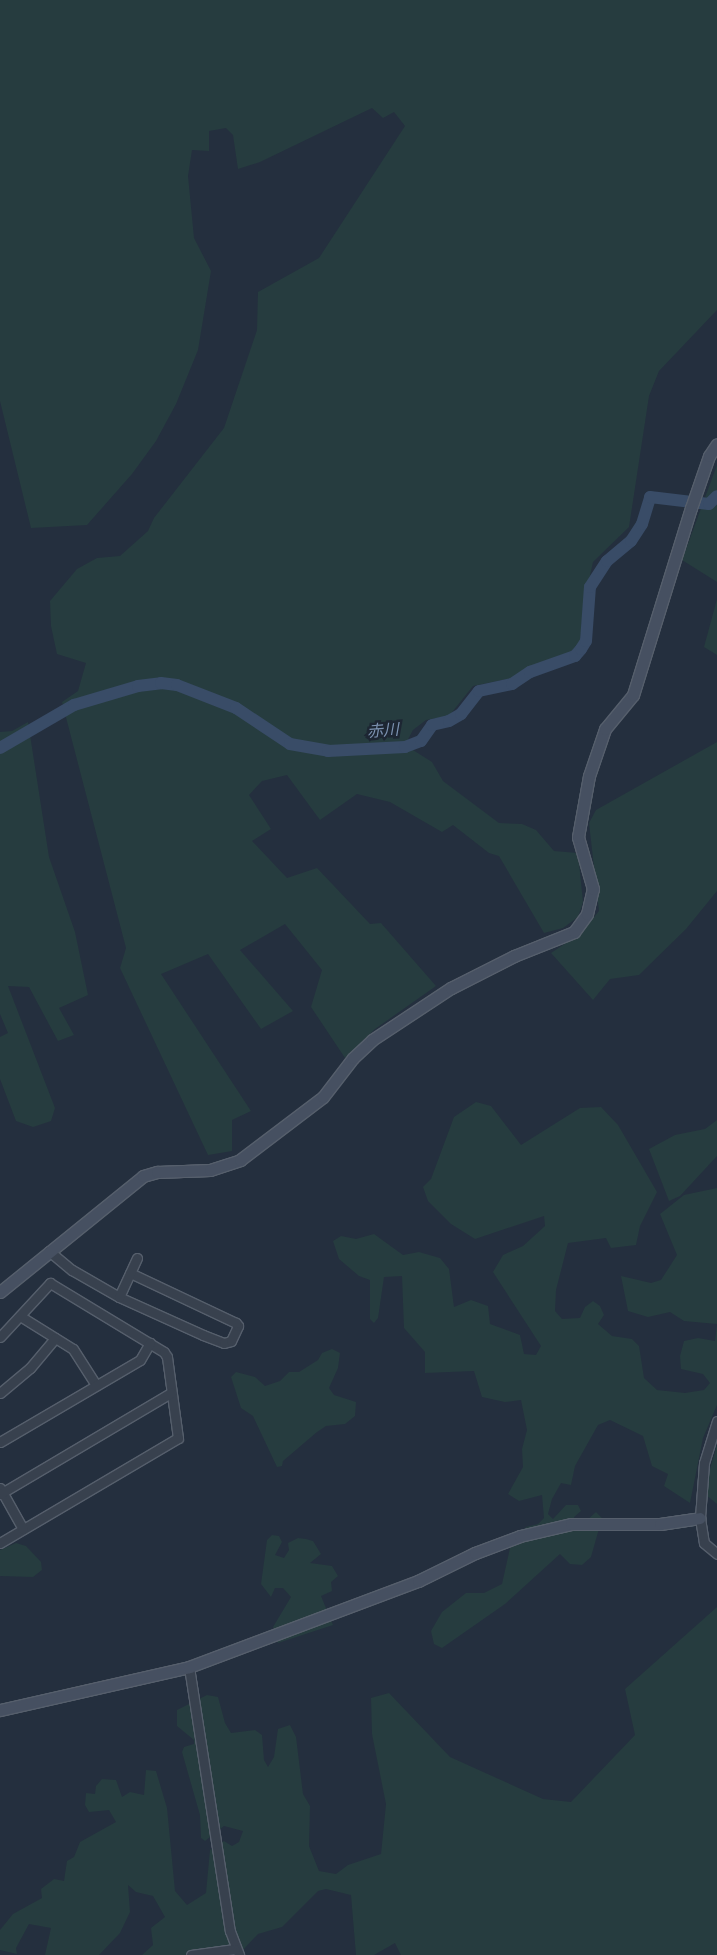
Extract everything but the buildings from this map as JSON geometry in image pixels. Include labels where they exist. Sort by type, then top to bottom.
[{"type":"street","points":[[0,1292],[144,1176],[157,1172],[210,1170],[240,1160],[324,1097],[361,1048],[379,1035],[451,988],[514,956],[574,932],[587,914],[593,889],[578,836],[589,776],[605,729],[633,695],[709,456],[717,444]]},
{"type":"street","points":[[49,1251],[72,1270],[120,1297],[224,1343],[231,1340],[238,1326],[130,1273]]},
{"type":"street","points":[[120,1297],[137,1258]]},
{"type":"street","points":[[0,1337],[50,1283],[150,1343],[167,1357],[178,1438],[0,1542]]},
{"type":"street","points":[[20,1316],[78,1354],[96,1385]]},
{"type":"street","points":[[0,1393],[30,1368],[55,1338]]},
{"type":"street","points":[[0,1442],[140,1360],[150,1343]]},
{"type":"street","points":[[24,1529],[1,1491],[171,1393]]},
{"type":"street","points":[[717,1421],[704,1463],[700,1518],[704,1543],[717,1554]]},
{"type":"street","points":[[0,1710],[189,1666],[418,1581],[475,1553],[520,1536],[571,1524],[660,1524],[700,1518]]},
{"type":"street","points":[[189,1666],[237,1952],[191,1955]]},
{"type":"green space","points":[[0,0],[717,0],[717,310],[659,371],[649,396],[629,527],[593,562],[583,607],[580,645],[574,652],[558,656],[517,677],[473,686],[449,716],[426,720],[413,730],[405,745],[432,762],[443,781],[499,823],[522,824],[536,830],[554,851],[578,853],[583,902],[578,917],[563,928],[544,933],[499,856],[489,853],[453,825],[442,832],[390,802],[357,794],[320,820],[287,775],[262,781],[249,795],[271,829],[252,841],[287,878],[317,868],[370,924],[381,923],[436,986],[375,1029],[345,1058],[311,1007],[322,970],[285,924],[240,950],[293,1011],[261,1029],[208,954],[161,974],[251,1111],[232,1120],[232,1151],[208,1155],[120,968],[126,948],[62,702],[78,691],[86,663],[57,654],[51,626],[50,601],[77,569],[97,558],[120,556],[148,531],[154,518],[224,428],[257,330],[258,292],[319,258],[405,126],[394,112],[383,118],[372,108],[260,162],[238,169],[233,135],[226,128],[209,131],[209,151],[192,150],[188,176],[194,238],[211,271],[198,350],[176,404],[156,441],[132,474],[87,525],[31,528],[0,401]]},
{"type":"green space","points":[[717,465],[717,582],[682,560]]},
{"type":"green space","points":[[717,599],[717,655],[704,647]]},
{"type":"green space","points":[[28,722],[49,857],[75,932],[88,995],[59,1008],[74,1035],[58,1041],[29,987],[8,986],[55,1108],[51,1121],[33,1127],[16,1121],[0,1079],[0,1037],[8,1033],[0,1014],[0,732],[12,731]]},
{"type":"green space","points":[[717,742],[717,891],[686,929],[639,975],[610,979],[593,1000],[551,953],[581,933],[599,911],[589,823],[596,810]]},
{"type":"green space","points":[[476,1102],[491,1106],[521,1145],[580,1108],[601,1107],[618,1125],[657,1192],[640,1226],[636,1245],[611,1248],[606,1238],[568,1243],[556,1290],[555,1311],[562,1319],[580,1318],[585,1307],[593,1301],[600,1306],[604,1315],[598,1324],[612,1336],[632,1339],[639,1346],[644,1378],[657,1390],[685,1393],[704,1390],[710,1383],[703,1374],[681,1369],[680,1356],[684,1341],[698,1338],[715,1341],[717,1324],[717,1405],[703,1438],[690,1503],[664,1486],[668,1474],[652,1466],[643,1436],[610,1420],[598,1425],[575,1466],[571,1485],[561,1483],[552,1499],[548,1514],[553,1519],[566,1505],[578,1505],[581,1511],[574,1517],[578,1528],[596,1512],[602,1518],[591,1557],[582,1565],[570,1564],[560,1554],[505,1604],[442,1648],[434,1644],[431,1631],[442,1612],[466,1593],[484,1593],[502,1584],[510,1548],[526,1527],[538,1524],[544,1518],[542,1495],[519,1501],[508,1494],[523,1467],[522,1449],[527,1430],[521,1400],[505,1402],[482,1397],[474,1371],[425,1373],[425,1352],[404,1328],[402,1276],[384,1277],[378,1318],[374,1323],[370,1319],[370,1280],[359,1276],[339,1259],[333,1241],[341,1236],[356,1239],[374,1234],[403,1255],[419,1252],[440,1258],[449,1269],[454,1307],[471,1300],[488,1306],[490,1324],[520,1335],[524,1354],[536,1355],[541,1346],[493,1272],[503,1255],[523,1246],[545,1226],[544,1216],[475,1239],[451,1224],[428,1201],[423,1187],[431,1179],[454,1117]]},
{"type":"green space","points":[[717,1120],[717,1156],[680,1196],[669,1201],[649,1149],[675,1135],[705,1129]]},
{"type":"green space","points":[[717,1188],[717,1324],[684,1321],[670,1312],[648,1317],[628,1311],[621,1276],[651,1283],[661,1280],[677,1255],[660,1214],[684,1195]]},
{"type":"green space","points":[[332,1349],[340,1353],[338,1368],[329,1388],[334,1395],[356,1402],[355,1416],[345,1424],[326,1426],[283,1461],[282,1466],[277,1467],[253,1416],[241,1408],[231,1377],[236,1372],[255,1377],[265,1386],[280,1381],[289,1372],[299,1372],[318,1360],[322,1353]]},
{"type":"green space","points":[[717,1445],[717,1504],[705,1494],[706,1471],[710,1469]]},
{"type":"green space","points":[[272,1535],[279,1536],[282,1542],[275,1555],[284,1558],[289,1550],[288,1543],[298,1538],[306,1539],[313,1541],[321,1554],[310,1563],[332,1566],[338,1576],[331,1582],[332,1591],[321,1596],[333,1625],[278,1643],[273,1627],[291,1597],[283,1588],[275,1588],[271,1597],[261,1584],[267,1540]]},
{"type":"green space","points":[[16,1543],[26,1546],[41,1562],[42,1570],[33,1577],[0,1576],[0,1550]]},
{"type":"green space","points":[[717,1607],[717,1955],[401,1955],[395,1943],[374,1955],[356,1955],[351,1895],[326,1889],[318,1891],[282,1927],[258,1934],[241,1952],[222,1955],[142,1955],[153,1945],[151,1928],[165,1917],[153,1896],[136,1892],[128,1885],[130,1912],[120,1933],[99,1955],[45,1955],[51,1928],[29,1924],[16,1948],[17,1954],[0,1950],[0,1930],[13,1914],[42,1898],[41,1889],[54,1879],[64,1881],[67,1861],[74,1857],[80,1842],[116,1822],[109,1810],[89,1812],[85,1805],[86,1793],[95,1794],[96,1786],[102,1779],[116,1780],[122,1797],[130,1792],[144,1795],[146,1770],[156,1771],[167,1808],[175,1891],[187,1905],[206,1893],[210,1850],[224,1841],[232,1846],[239,1842],[243,1831],[224,1826],[205,1841],[201,1838],[200,1815],[182,1752],[184,1747],[194,1744],[194,1740],[177,1726],[177,1710],[207,1695],[218,1697],[225,1723],[231,1733],[255,1730],[262,1735],[264,1760],[268,1767],[274,1757],[278,1729],[290,1725],[296,1737],[303,1794],[310,1806],[309,1846],[319,1871],[336,1874],[348,1865],[381,1854],[386,1804],[372,1734],[371,1698],[389,1693],[450,1757],[543,1799],[571,1802],[635,1735],[625,1689]]},
{"type":"waterway","name":"赤川","points":[[0,748],[74,705],[138,686],[161,683],[177,685],[236,708],[290,744],[328,751],[405,747],[421,741],[432,725],[449,721],[461,714],[479,691],[512,684],[530,672],[575,656],[586,641],[590,587],[607,561],[631,541],[642,524],[650,497],[709,504],[717,496]]}]
